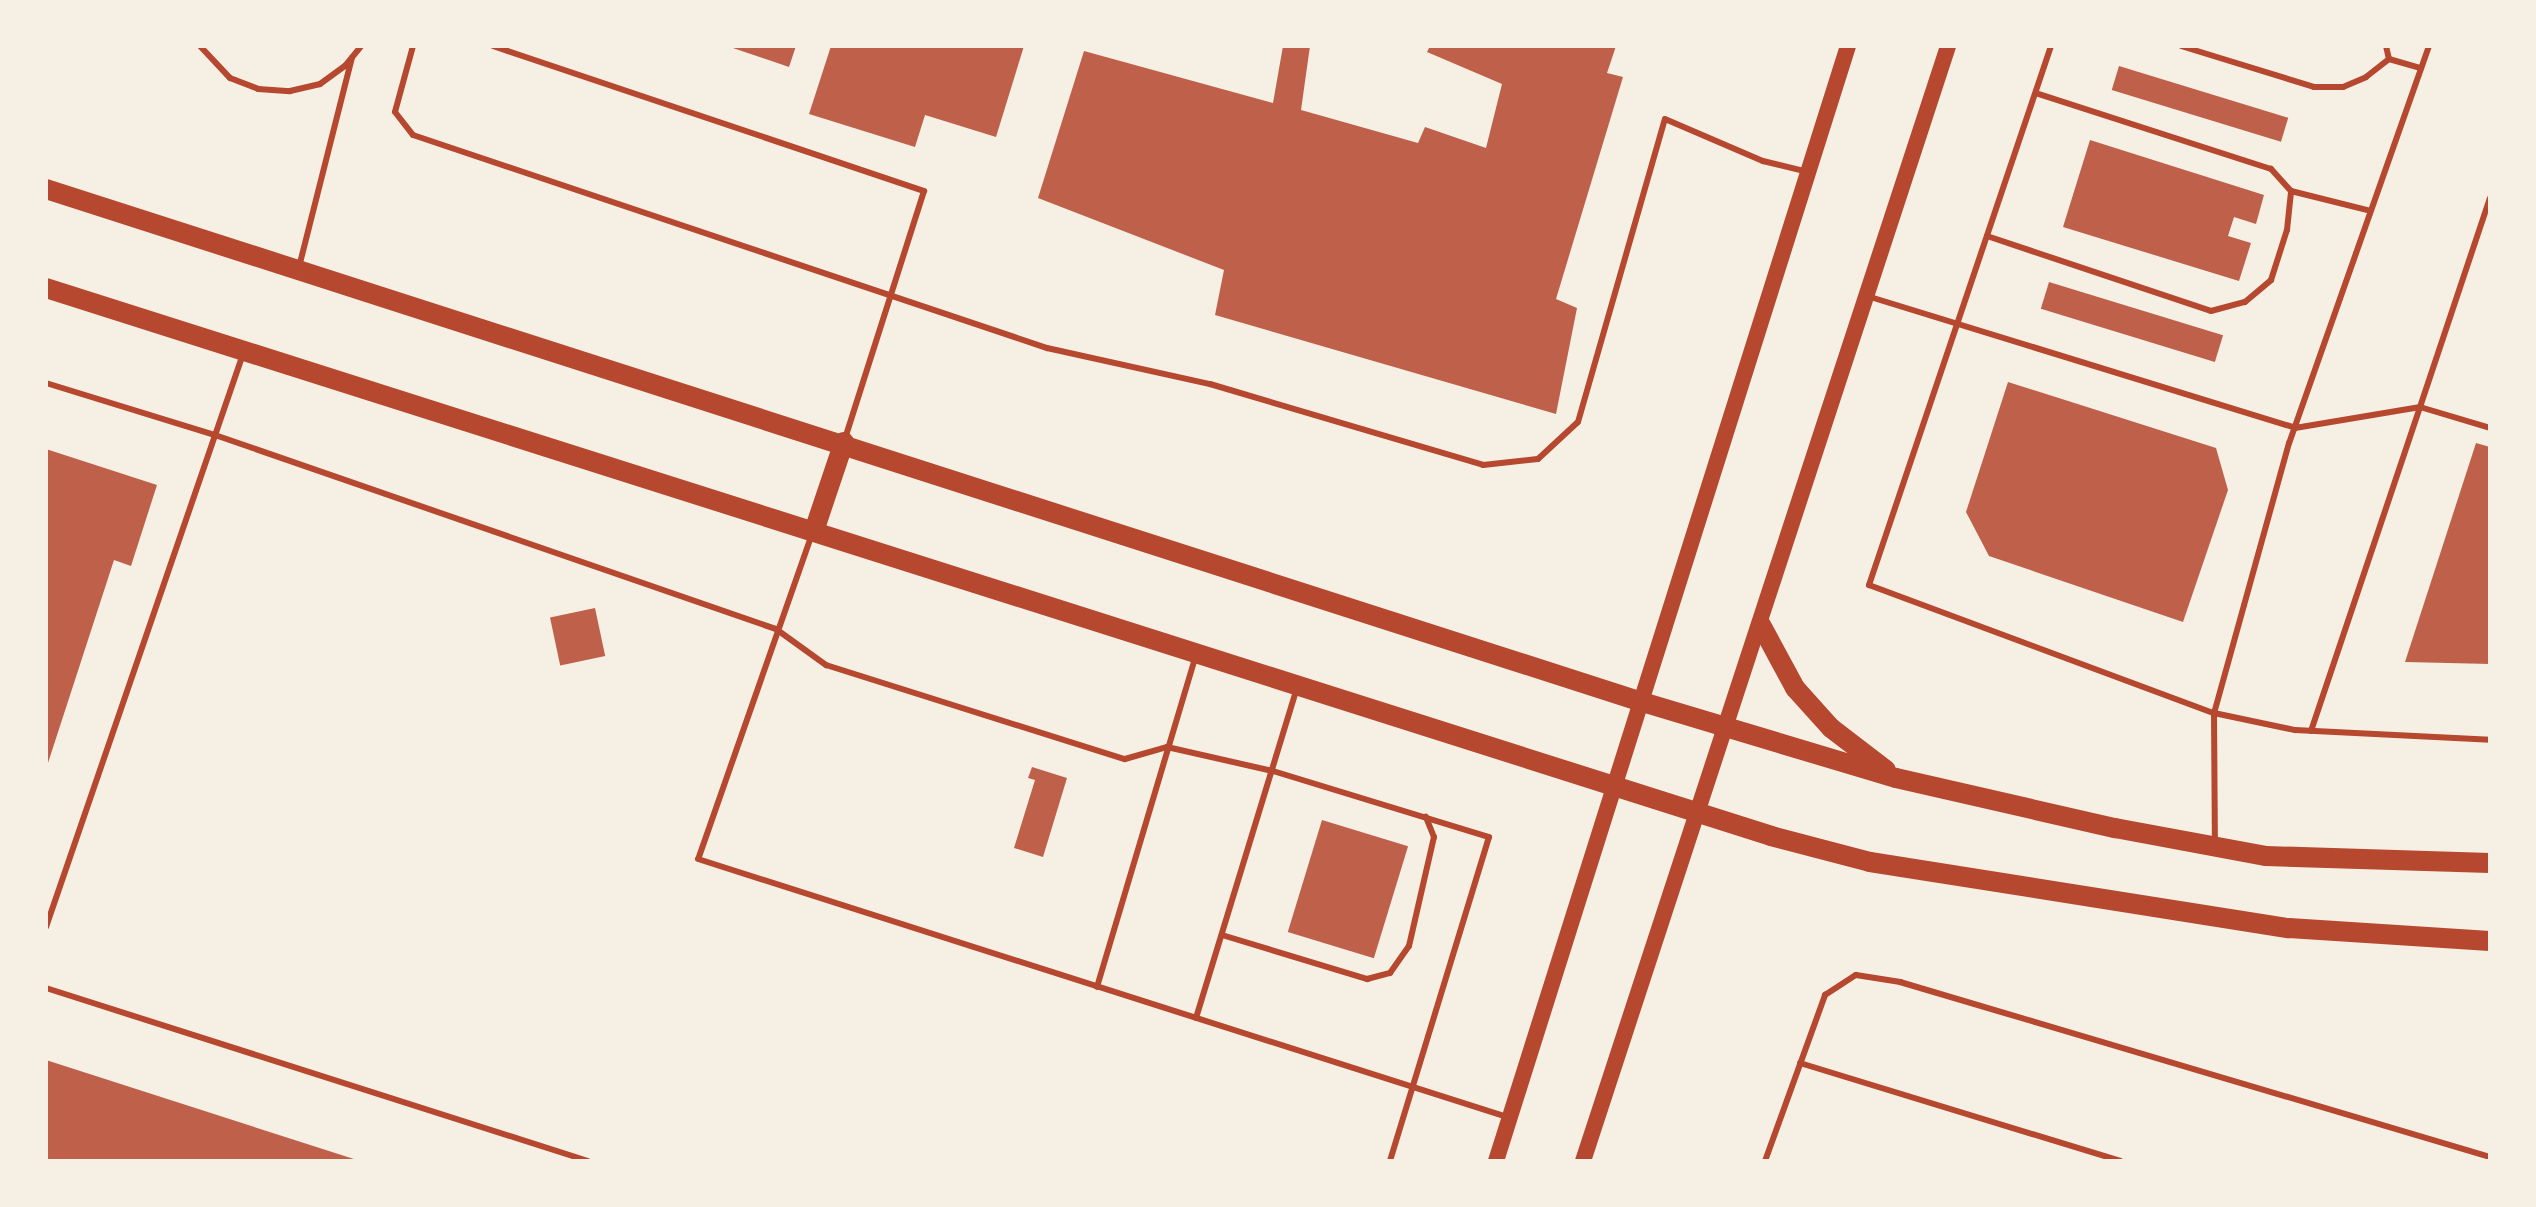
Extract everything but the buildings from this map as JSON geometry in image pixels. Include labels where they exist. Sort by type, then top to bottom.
[{"type":"main road","points":[[1496,1161],[1848,46]]},
{"type":"main road","points":[[1583,1161],[1695,812],[1761,625],[1948,46]]},
{"type":"main road","points":[[46,189],[844,442],[1639,701],[1896,778],[2266,856],[2490,863]]},
{"type":"main road","points":[[46,288],[1197,651],[1612,786],[1870,862],[2289,928],[2490,941]]},
{"type":"main road","points":[[814,531],[844,442]]},
{"type":"main road","points":[[1761,625],[1795,688],[1831,728],[1896,778]]},
{"type":"lane","points":[[200,46],[230,78],[258,89],[290,91],[320,84],[352,58],[361,46]]},
{"type":"lane","points":[[413,46],[395,112],[413,135],[621,209],[891,293],[1047,348],[1210,384],[1483,465],[1538,459],[1578,422],[1665,119],[1763,161],[1808,172]]},
{"type":"lane","points":[[493,46],[924,191],[844,442]]},
{"type":"lane","points":[[2051,46],[1869,585],[2214,713],[2311,731],[2490,740]]},
{"type":"lane","points":[[2181,46],[2314,87],[2343,87],[2389,59],[2421,68]]},
{"type":"lane","points":[[2386,46],[2389,59]]},
{"type":"lane","points":[[2215,847],[2214,713],[2295,428],[2429,46]]},
{"type":"lane","points":[[298,269],[352,58]]},
{"type":"lane","points":[[2036,93],[2271,169],[2291,191],[2371,211]]},
{"type":"lane","points":[[1987,236],[2211,311],[2245,302],[2271,280],[2287,230],[2291,191]]},
{"type":"lane","points":[[2311,731],[2490,198]]},
{"type":"lane","points":[[1867,296],[1957,327],[2295,428],[2420,407],[2490,428]]},
{"type":"lane","points":[[46,927],[244,350]]},
{"type":"lane","points":[[46,383],[215,435],[776,629],[826,665],[1125,759],[1167,747],[1273,771],[1489,837],[1390,1161]]},
{"type":"lane","points":[[814,531],[776,629],[698,859],[1510,1118]]},
{"type":"lane","points":[[1097,987],[1197,651]]},
{"type":"lane","points":[[1196,1018],[1298,684]]},
{"type":"lane","points":[[1222,935],[1367,979],[1390,973],[1409,946],[1434,837],[1426,817]]},
{"type":"lane","points":[[1765,1161],[1825,995],[1856,975],[1900,982],[2490,1157]]},
{"type":"lane","points":[[46,988],[588,1161]]},
{"type":"lane","points":[[1800,1063],[2120,1161]]}]
